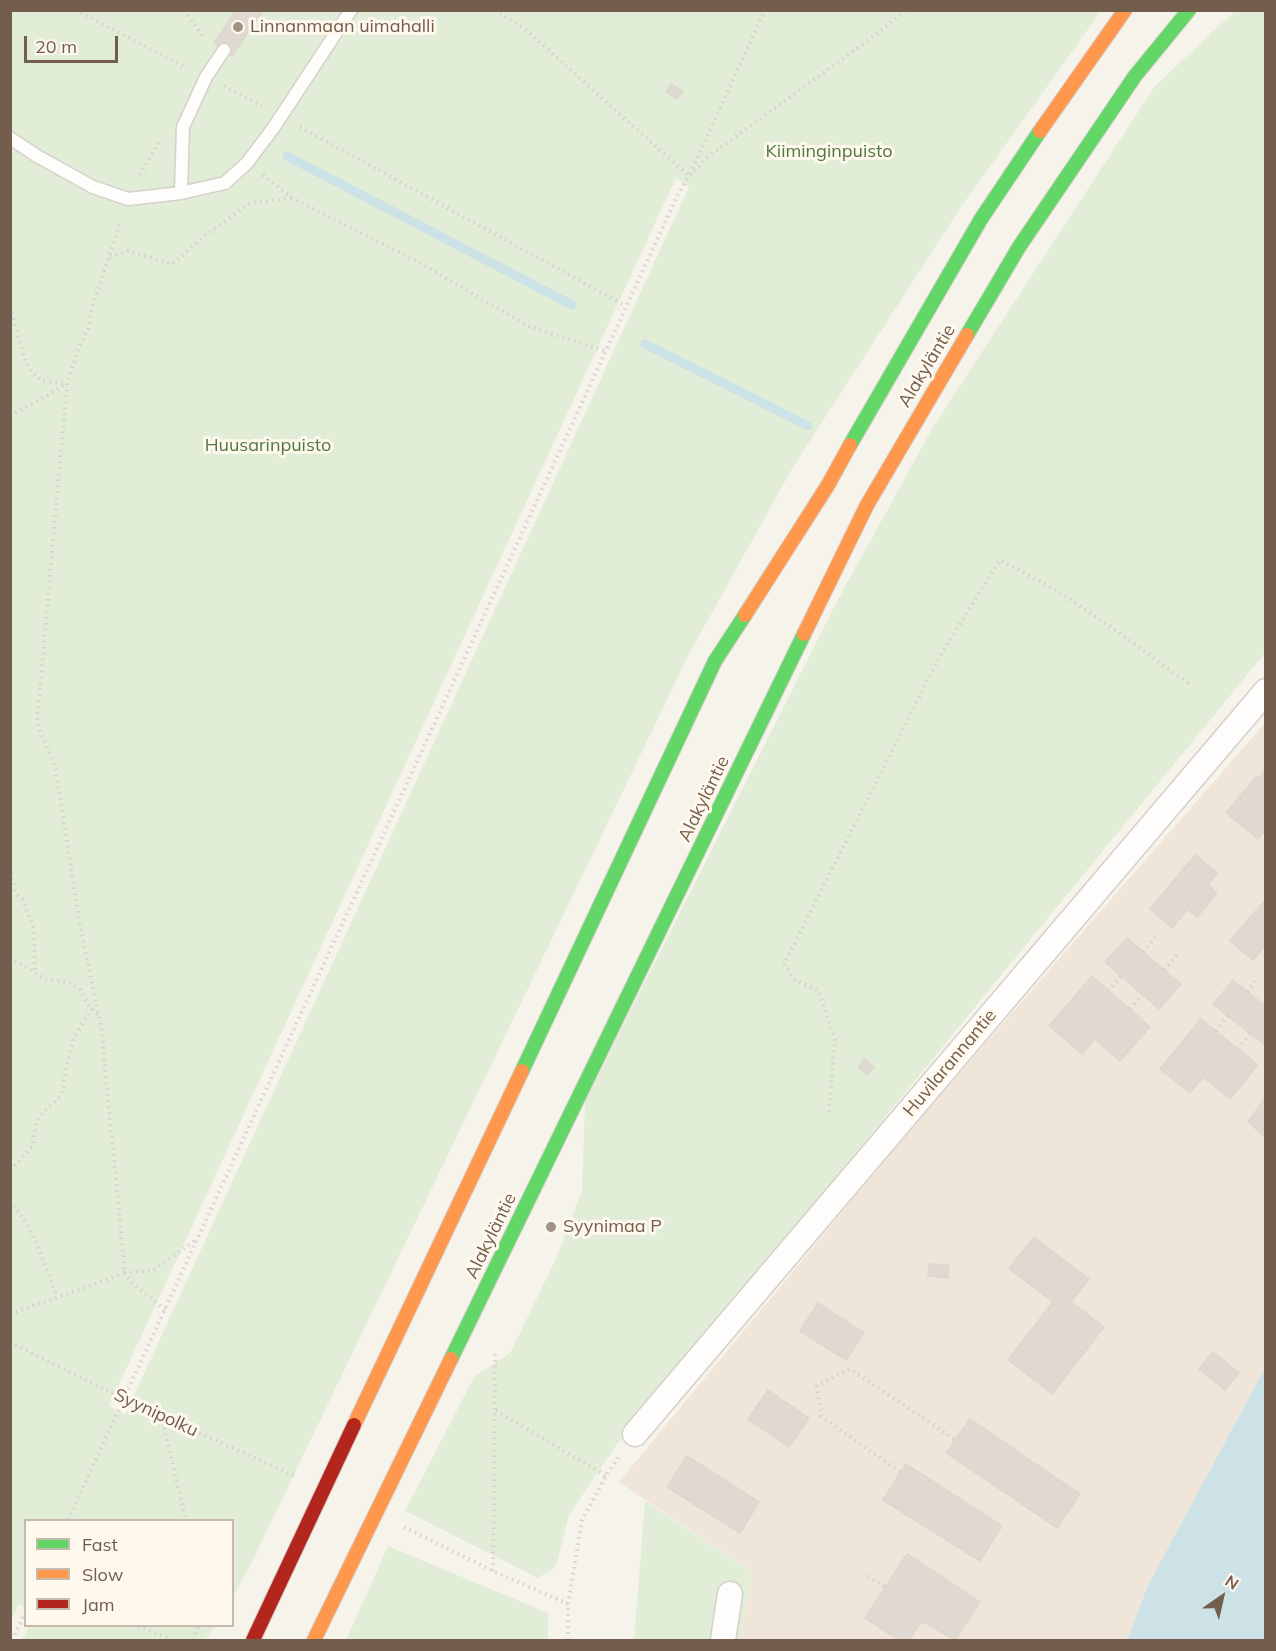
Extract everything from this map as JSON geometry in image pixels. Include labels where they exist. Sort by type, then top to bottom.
[{"type":"main road","name":"Alakyläntie","points":[[253,1641],[716,661],[828,485],[879,392],[981,219],[1125,10]]},
{"type":"main road","name":"Alakyläntie","points":[[314,1641],[867,505],[1019,247],[1135,76],[1189,10]]},
{"type":"street","name":"Huvilarannantie","points":[[635,1434],[1266,691]]},
{"type":"street","points":[[723,1641],[730,1594]]},
{"type":"lane","points":[[10,138],[93,187],[128,199],[181,193],[225,183],[247,163],[351,10]]},
{"type":"lane","points":[[181,193],[183,127],[206,77],[221,54]]},
{"type":"path","points":[[75,10],[281,116],[626,306]]},
{"type":"path","points":[[184,10],[221,54]]},
{"type":"path","points":[[495,10],[525,29],[689,176]]},
{"type":"path","points":[[69,1519],[605,351],[765,10]]},
{"type":"path","points":[[689,176],[709,156],[874,36],[906,10]]},
{"type":"path","points":[[247,163],[292,198],[415,260],[528,327],[605,351]]},
{"type":"path","points":[[109,257],[128,251],[172,264],[202,238],[250,203],[292,198]]},
{"type":"path","points":[[128,199],[88,329],[79,347],[68,384],[37,723],[55,767],[80,924],[99,1016],[125,1273],[131,1282],[165,1310]]},
{"type":"path","points":[[10,307],[26,363],[33,373],[42,381],[68,384]]},
{"type":"path","points":[[10,416],[68,384]]},
{"type":"path","points":[[829,1112],[835,1062],[835,1040],[818,990],[795,980],[784,964],[940,656],[1000,560],[1056,590],[1192,686]]},
{"type":"path","points":[[10,866],[15,892],[23,900],[34,929],[35,971]]},
{"type":"path","points":[[1143,951],[1155,937]]},
{"type":"path","points":[[1164,970],[1177,955]]},
{"type":"path","points":[[10,957],[45,979],[71,983],[80,990],[99,1016]]},
{"type":"path","points":[[1108,991],[1121,976]]},
{"type":"path","points":[[1248,992],[1255,981]]},
{"type":"path","points":[[1130,1009],[1142,995]]},
{"type":"path","points":[[10,1170],[32,1148],[36,1124],[43,1112],[60,1097],[75,1035],[92,1009]]},
{"type":"path","points":[[1216,1031],[1228,1016]]},
{"type":"path","points":[[1238,1049],[1250,1034]]},
{"type":"path","points":[[10,1201],[27,1224],[57,1296]]},
{"type":"path","points":[[10,1314],[125,1273],[154,1270],[197,1239]]},
{"type":"path","name":"Syynipolku","points":[[10,1342],[161,1416],[302,1480]]},
{"type":"path","points":[[493,1571],[495,1354]]},
{"type":"path","points":[[900,1472],[821,1416],[817,1386],[850,1369],[956,1440]]},
{"type":"path","points":[[495,1410],[606,1476]]},
{"type":"path","points":[[161,1416],[186,1519]]},
{"type":"path","points":[[568,1641],[568,1604],[582,1520],[606,1476],[635,1434]]},
{"type":"path","points":[[404,1527],[493,1571],[568,1604]]},
{"type":"path","points":[[868,1576],[885,1587]]},
{"type":"path","points":[[12,1641],[24,1616]]},
{"type":"path","points":[[10,1630],[19,1627]]},
{"type":"path","points":[[140,1627],[172,1641]]},
{"type":"shaded area","points":[[1265,723],[1265,1368],[1148,1585],[1127,1640],[740,1640],[752,1572],[619,1482],[909,1131]]},
{"type":"shaded area","points":[[1265,1368],[1265,1640],[1127,1640],[1148,1585]]},
{"type":"green space","points":[[10,11],[1101,11],[961,207],[793,467],[689,654],[249,1568],[234,1594],[234,1519],[24,1519],[24,1607],[19,1604],[11,1622]],"holes":[[[676,178],[689,187],[125,1415],[109,1406]]]},
{"type":"green space","points":[[1235,11],[1265,11],[1265,653],[615,1447],[569,1515],[556,1566],[538,1578],[405,1511],[474,1377],[510,1353],[556,1259],[582,1190],[585,1101],[835,605],[933,427],[1155,86]]},
{"type":"green space","points":[[645,1501],[752,1572],[740,1640],[634,1640]]},
{"type":"green space","points":[[388,1546],[548,1613],[548,1640],[346,1640]]},
{"type":"green space","points":[[28,1627],[214,1627],[205,1640],[22,1640]]},
{"type":"building","name":"Linnanmaan uimahalli","points":[[236,10],[263,10],[232,56],[214,43]]},
{"type":"building","points":[[671,84],[683,91],[677,99],[666,92]]},
{"type":"building","points":[[1266,770],[1266,829],[1258,839],[1226,813],[1256,777],[1258,779]]},
{"type":"building","points":[[1195,855],[1218,873],[1208,885],[1217,893],[1197,917],[1188,909],[1172,928],[1150,909]]},
{"type":"building","points":[[1266,899],[1266,945],[1253,960],[1230,941]]},
{"type":"building","points":[[1127,938],[1181,984],[1159,1009],[1105,962]]},
{"type":"building","points":[[1092,976],[1150,1027],[1120,1061],[1095,1039],[1082,1054],[1049,1026]]},
{"type":"building","points":[[1233,980],[1266,1007],[1266,1046],[1213,1004]]},
{"type":"building","points":[[1201,1019],[1258,1065],[1230,1099],[1203,1077],[1190,1093],[1160,1069]]},
{"type":"building","points":[[865,1059],[874,1067],[867,1075],[858,1067]]},
{"type":"building","points":[[1266,1097],[1266,1138],[1248,1122]]},
{"type":"building","points":[[1034,1237],[1089,1279],[1071,1302],[1104,1327],[1052,1394],[1008,1360],[1053,1302],[1009,1269]]},
{"type":"building","points":[[929,1264],[949,1265],[948,1278],[928,1276]]},
{"type":"building","points":[[818,1303],[864,1333],[846,1360],[800,1331]]},
{"type":"building","points":[[1213,1352],[1239,1373],[1225,1390],[1199,1369]]},
{"type":"building","points":[[768,1390],[809,1418],[789,1447],[748,1419]]},
{"type":"building","points":[[970,1419],[1080,1494],[1057,1528],[946,1453]]},
{"type":"building","points":[[687,1456],[759,1502],[740,1533],[667,1487]]},
{"type":"building","points":[[906,1464],[1002,1526],[980,1561],[883,1500]]},
{"type":"building","points":[[907,1554],[980,1602],[955,1640],[922,1621],[909,1640],[899,1640],[865,1618]]},
{"type":"waterway","points":[[287,156],[572,305]]},
{"type":"waterway","points":[[645,344],[808,426]]},
{"type":"traffic: fast","points":[[967,335],[1019,247],[1135,76],[1189,10]]},
{"type":"traffic: fast","points":[[850,445],[981,219],[1040,131]]},
{"type":"traffic: fast","points":[[522,1071],[715,661],[745,615]]},
{"type":"traffic: fast","points":[[451,1359],[804,634]]},
{"type":"traffic: slow","points":[[1040,131],[1125,10]]},
{"type":"traffic: slow","points":[[804,634],[867,505],[967,335]]},
{"type":"traffic: slow","points":[[745,615],[828,485],[850,445]]},
{"type":"traffic: slow","points":[[354,1425],[522,1071]]},
{"type":"traffic: slow","points":[[314,1640],[451,1359]]},
{"type":"traffic: jam","points":[[253,1640],[354,1425]]},
{"type":"place","name":"Linnanmaan uimahalli","points":[[238,27]]},
{"type":"place","name":"Syynimaa P","points":[[551,1227]]},
{"type":"park label","name":"Kiiminginpuisto","points":[[829,152]]},
{"type":"park label","name":"Huusarinpuisto","points":[[268,446]]}]
